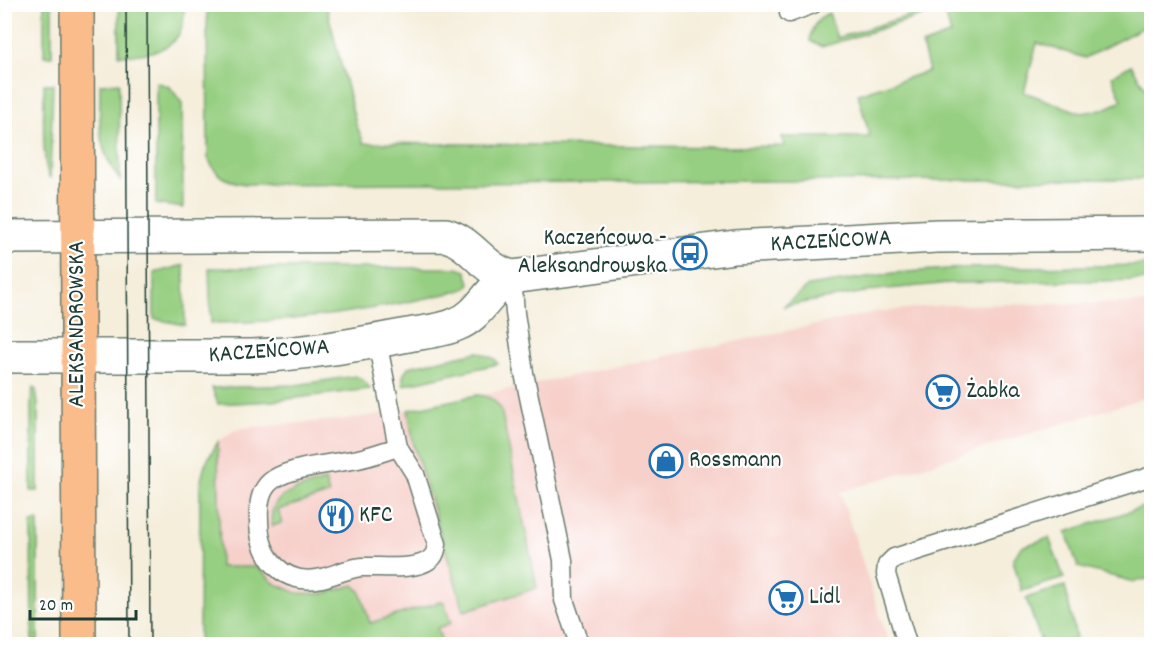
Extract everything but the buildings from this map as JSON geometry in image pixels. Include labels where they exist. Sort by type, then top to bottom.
[{"type":"main road","name":"ALEKSANDROWSKA","points":[[77,4],[79,645]]},
{"type":"street","name":"KACZEŃCOWA","points":[[4,356],[280,355],[377,341],[457,325],[477,310],[501,282],[512,277],[735,247],[937,236],[1152,234]]},
{"type":"street","points":[[4,237],[446,235],[458,238],[490,268],[501,275],[512,277]]},
{"type":"lane","points":[[789,13],[813,4]]},
{"type":"lane","points":[[512,277],[524,373],[563,561],[564,600],[579,645]]},
{"type":"lane","points":[[377,341],[398,447],[415,474],[437,544],[435,555],[428,561],[413,566],[359,567],[308,581],[294,579],[280,572],[269,559],[259,524],[258,506],[262,492],[272,480],[286,473],[362,458],[398,447]]},
{"type":"lane","points":[[907,645],[886,574],[886,565],[894,558],[1152,476]]},
{"type":"shaded area","points":[[1151,303],[1151,396],[840,492],[889,644],[443,644],[437,627],[450,623],[448,616],[360,643],[344,594],[221,596],[218,442],[233,431],[242,428],[348,419],[408,410],[877,312],[942,305]]},
{"type":"green space","points":[[44,5],[52,5],[52,56],[44,56]]},
{"type":"green space","points":[[119,5],[184,5],[181,30],[172,43],[158,50],[142,54],[119,55]]},
{"type":"green space","points":[[207,5],[326,5],[356,124],[364,143],[731,147],[784,146],[782,137],[870,137],[858,94],[929,71],[922,45],[951,34],[944,9],[822,47],[810,41],[810,37],[818,20],[829,13],[837,38],[943,5],[1151,5],[1151,19],[1146,26],[1085,58],[1037,43],[1024,92],[1081,113],[1102,110],[1122,101],[1112,76],[1131,65],[1146,89],[1151,86],[1151,179],[245,184],[222,177],[208,158]]},
{"type":"green space","points":[[156,82],[170,87],[182,103],[183,208],[156,204]]},
{"type":"green space","points":[[119,83],[120,180],[106,157],[101,134],[100,111],[100,84]]},
{"type":"green space","points":[[44,84],[53,84],[50,178],[44,148]]},
{"type":"green space","points":[[184,265],[185,325],[154,319],[154,273]]},
{"type":"green space","points":[[1151,265],[1151,280],[951,283],[877,290],[784,306],[808,286],[894,273],[962,268]]},
{"type":"green space","points":[[209,268],[457,268],[466,271],[470,283],[467,288],[459,291],[367,309],[274,321],[211,323]]},
{"type":"green space","points":[[478,352],[495,359],[498,364],[403,385],[403,376],[408,367]]},
{"type":"green space","points":[[356,376],[370,389],[272,401],[218,404],[212,388],[295,385]]},
{"type":"green space","points":[[33,387],[36,390],[38,404],[38,491],[31,491]]},
{"type":"green space","points":[[477,395],[491,399],[501,409],[537,588],[464,611],[414,446],[408,410]]},
{"type":"green space","points":[[218,442],[220,567],[255,567],[274,583],[297,593],[322,594],[354,585],[360,591],[370,623],[443,601],[451,623],[437,628],[443,644],[199,644],[200,485],[205,464]]},
{"type":"green space","points":[[325,481],[329,494],[278,510],[282,523],[272,526],[274,506],[280,499],[296,490]]},
{"type":"green space","points":[[1151,506],[1151,578],[1134,582],[1078,567],[1066,532]]},
{"type":"green space","points":[[38,521],[38,644],[32,644],[31,522]]},
{"type":"green space","points":[[1049,538],[1064,578],[1022,591],[1013,560],[1021,547]]},
{"type":"green space","points":[[1065,586],[1076,638],[1057,644],[1042,644],[1026,598]]},
{"type":"tram line","points":[[126,4],[129,644]]},
{"type":"tram line","points":[[147,4],[150,644]]},
{"type":"place","name":"Kaczeńcowa - Aleksandrowska","points":[[690,253]]},
{"type":"place","name":"Żabka","points":[[943,392]]},
{"type":"place","name":"Rossmann","points":[[666,461]]},
{"type":"place","name":"KFC","points":[[336,516]]},
{"type":"place","name":"Lidl","points":[[786,598]]}]
